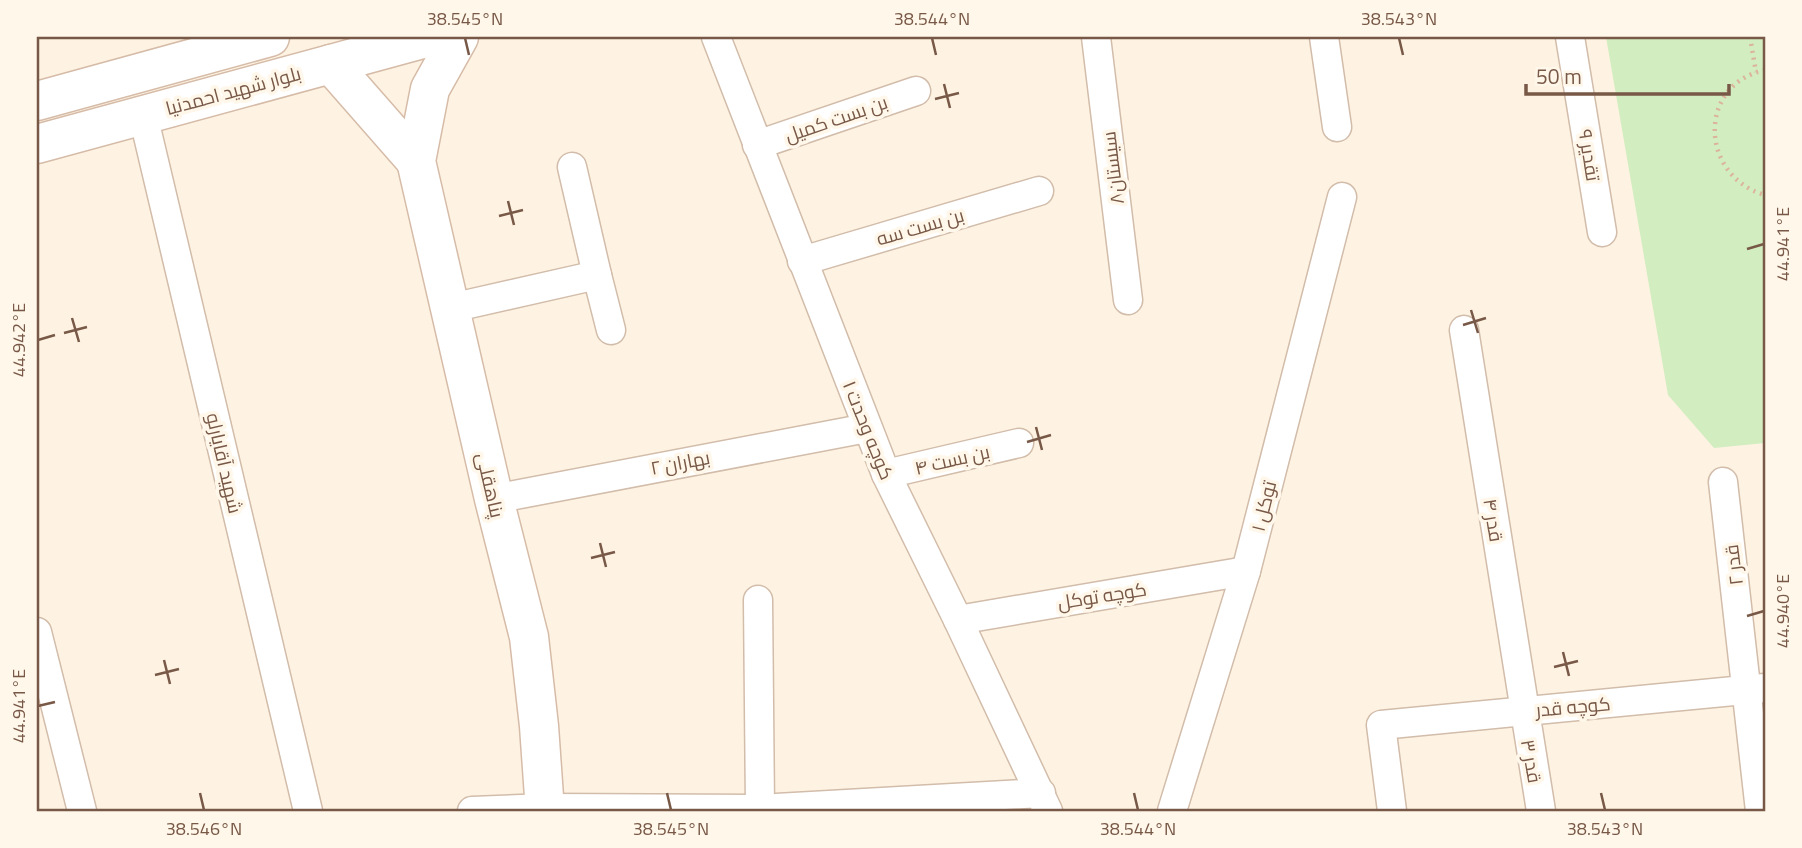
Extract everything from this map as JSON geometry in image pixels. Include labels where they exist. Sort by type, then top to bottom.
[{"type":"street","name":"بلوار شهید احمدنیا","points":[[37,144],[430,37]]},
{"type":"street","name":"پناهقلی","points":[[458,37],[430,89],[416,161],[494,499],[529,637],[540,726],[546,810]]},
{"type":"street","name":"کوچه وحدت ۱","points":[[716,37],[886,474],[1044,802]]},
{"type":"street","name":"سیستان۸","points":[[1096,37],[1128,300]]},
{"type":"street","points":[[1324,37],[1337,127]]},
{"type":"street","name":"۹ تقدیر","points":[[1570,37],[1602,232]]},
{"type":"street","points":[[37,101],[256,39]]},
{"type":"street","name":"پناهقلی","points":[[331,64],[416,161]]},
{"type":"street","name":"بن بست کمیل","points":[[757,145],[916,91]]},
{"type":"street","name":"شهید آقایارلو","points":[[143,115],[307,811]]},
{"type":"street","points":[[572,167],[611,330]]},
{"type":"street","name":"بن بست سه","points":[[802,261],[1039,191]]},
{"type":"street","name":"توکل ۱","points":[[1172,811],[1246,571],[1342,197]]},
{"type":"street","points":[[451,308],[597,275]]},
{"type":"street","name":"قدر ۴","points":[[1464,330],[1524,711]]},
{"type":"street","name":"بهاران ۲","points":[[494,499],[867,428]]},
{"type":"street","name":"بن بست ۴","points":[[886,474],[1018,443]]},
{"type":"street","name":"قدر ۲","points":[[1723,482],[1756,689],[1760,811]]},
{"type":"street","name":"کوچه توکل","points":[[958,620],[1246,571]]},
{"type":"street","points":[[758,600],[760,809]]},
{"type":"street","points":[[37,632],[82,811]]},
{"type":"street","name":"کوچه قدر","points":[[1392,811],[1381,724],[1756,689]]},
{"type":"street","name":"قدر ۳","points":[[1524,711],[1541,811]]},
{"type":"street","points":[[472,811],[806,809],[1044,802]]},
{"type":"path","points":[[1750,37],[1756,72]]},
{"type":"path","points":[[1765,70],[1737,83],[1723,99],[1716,119],[1715,140],[1721,161],[1733,178],[1751,191],[1765,195]]},
{"type":"green space","points":[[1606,37],[1765,37],[1765,443],[1714,448],[1668,395]]}]
